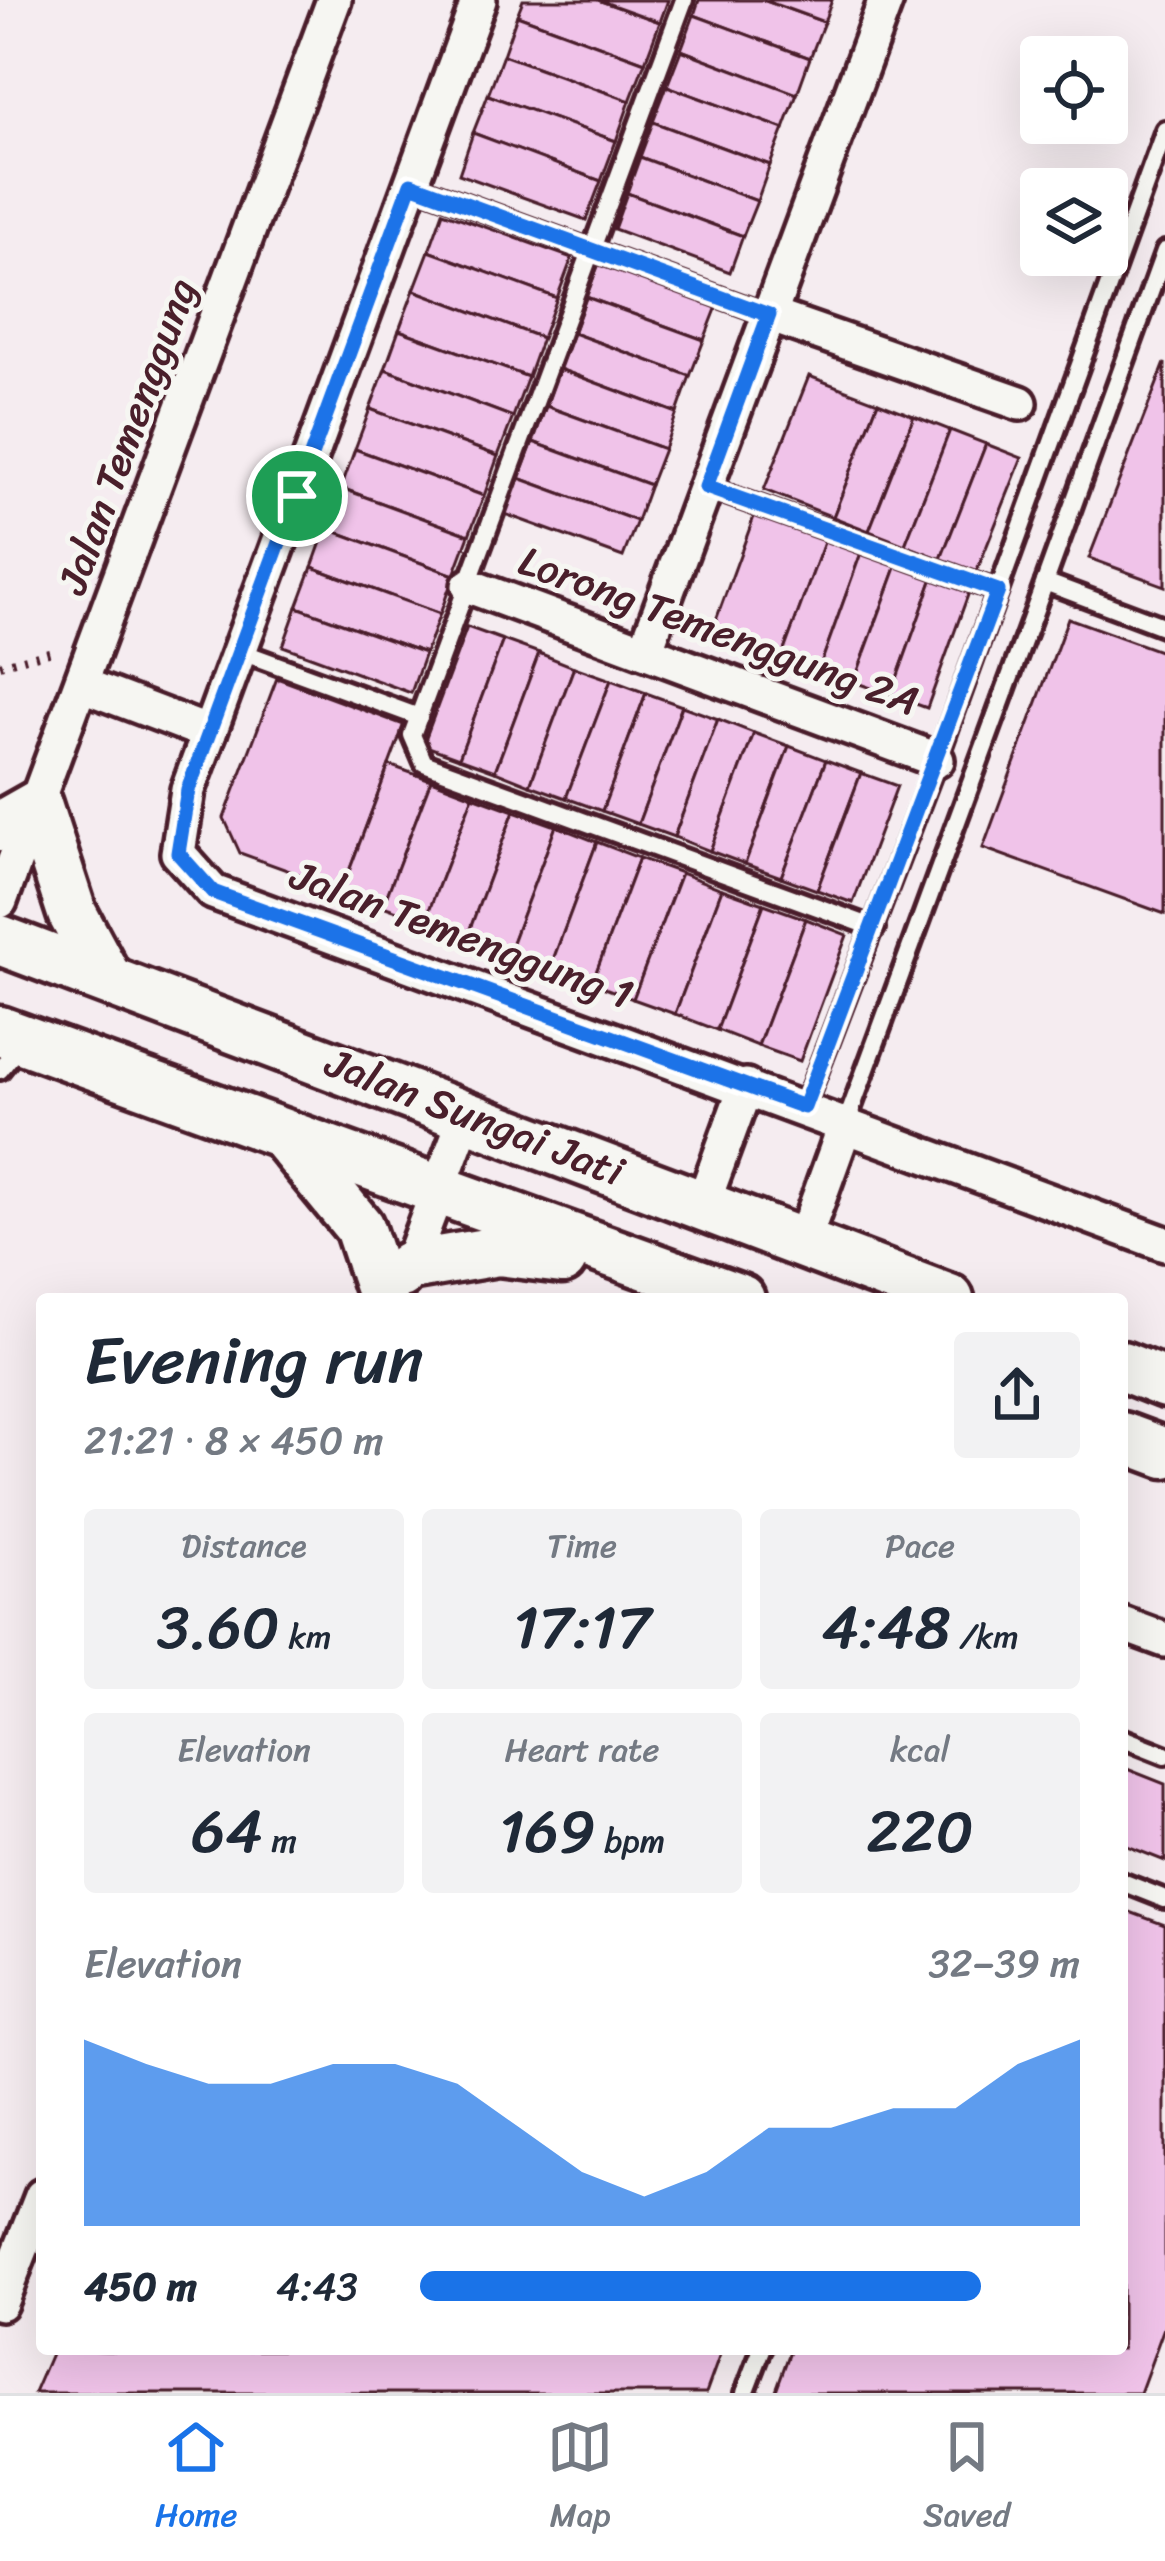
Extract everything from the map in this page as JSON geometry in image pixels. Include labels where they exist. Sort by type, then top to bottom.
[{"type":"main road","points":[[18,816],[108,980]]},
{"type":"main road","name":"Jalan Sungai Jati","points":[[0,940],[934,1293]]},
{"type":"main road","name":"Jalan Sungai Jati","points":[[8,1047],[286,1137],[724,1293]]},
{"type":"main road","points":[[286,1137],[359,1227],[396,1288],[498,1250],[674,1275]]},
{"type":"main road","points":[[1128,1368],[1165,1383]]},
{"type":"main road","points":[[1128,1439],[1165,1453]]},
{"type":"street","name":"Jalan Temenggung","points":[[0,901],[18,816],[83,686],[334,0]]},
{"type":"street","name":"Jalan Temenggung 1","points":[[479,0],[239,651],[188,725],[188,790],[178,853],[213,892],[1165,1244]]},
{"type":"street","points":[[645,651],[886,0]]},
{"type":"street","points":[[769,315],[1020,404]]},
{"type":"street","name":"Lorong Temenggung 2A","points":[[469,586],[937,760]]},
{"type":"street","points":[[83,686],[188,725]]},
{"type":"street","points":[[703,1203],[746,1086]]},
{"type":"street","points":[[396,1288],[467,1113]]},
{"type":"street","points":[[803,1242],[846,1123]]},
{"type":"street","points":[[1128,1626],[1165,1640]]},
{"type":"street","points":[[0,2302],[36,2211]]},
{"type":"lane","points":[[684,0],[412,735],[424,763],[874,928]]},
{"type":"lane","points":[[804,1107],[937,760],[1165,130]]},
{"type":"lane","points":[[411,184],[769,315]]},
{"type":"lane","points":[[846,1123],[1165,251]]},
{"type":"lane","points":[[706,487],[998,591]]},
{"type":"lane","points":[[1045,582],[1165,627]]},
{"type":"lane","points":[[239,651],[419,717]]},
{"type":"lane","points":[[1128,1740],[1165,1755]]},
{"type":"lane","points":[[1128,1884],[1165,1899]]},
{"type":"lane","points":[[746,2393],[760,2355]]},
{"type":"building","points":[[523,0],[598,0],[660,22],[645,62],[517,15]]},
{"type":"building","points":[[598,0],[668,0],[660,22]]},
{"type":"building","points":[[699,0],[763,0],[824,22],[810,58],[694,15]]},
{"type":"building","points":[[763,0],[832,0],[824,22]]},
{"type":"building","points":[[517,15],[645,62],[630,101],[503,55]]},
{"type":"building","points":[[694,15],[810,58],[797,94],[681,50]]},
{"type":"building","points":[[681,50],[797,94],[784,129],[667,86]]},
{"type":"building","points":[[503,55],[630,101],[616,141],[488,95]]},
{"type":"building","points":[[667,86],[784,129],[770,165],[653,122]]},
{"type":"building","points":[[488,95],[616,141],[601,181],[473,133]]},
{"type":"building","points":[[653,122],[770,165],[757,201],[640,157]]},
{"type":"building","points":[[473,133],[601,181],[586,220],[459,174]]},
{"type":"building","points":[[640,157],[757,201],[743,236],[627,193]]},
{"type":"building","points":[[627,193],[743,236],[730,272],[614,229]]},
{"type":"building","points":[[443,212],[572,258],[557,298],[429,251]]},
{"type":"building","points":[[429,251],[557,298],[542,338],[414,290]]},
{"type":"building","points":[[600,261],[718,304],[704,340],[586,297]]},
{"type":"building","points":[[414,290],[542,338],[528,377],[399,330]]},
{"type":"building","points":[[586,297],[704,340],[690,376],[573,333]]},
{"type":"building","points":[[399,330],[528,377],[513,417],[385,369]]},
{"type":"building","points":[[573,333],[690,376],[677,413],[559,369]]},
{"type":"building","points":[[1165,363],[1165,586],[1089,558]]},
{"type":"building","points":[[385,369],[513,417],[498,456],[370,409]]},
{"type":"building","points":[[559,369],[677,413],[664,449],[546,406]]},
{"type":"building","points":[[809,376],[878,402],[833,517],[764,490]]},
{"type":"building","points":[[878,402],[914,416],[869,531],[833,517]]},
{"type":"building","points":[[546,406],[664,449],[650,485],[533,442]]},
{"type":"building","points":[[370,409],[498,456],[484,496],[355,449]]},
{"type":"building","points":[[914,416],[950,430],[905,545],[869,531]]},
{"type":"building","points":[[950,430],[986,444],[941,559],[905,545]]},
{"type":"building","points":[[533,442],[650,485],[637,521],[519,478]]},
{"type":"building","points":[[986,444],[1022,458],[976,573],[941,559]]},
{"type":"building","points":[[355,449],[484,496],[469,535],[341,488]]},
{"type":"building","points":[[519,478],[637,521],[623,557],[505,514]]},
{"type":"building","points":[[341,488],[469,535],[454,575],[326,528]]},
{"type":"building","points":[[755,514],[825,540],[782,656],[712,631]]},
{"type":"building","points":[[326,528],[454,575],[440,614],[312,567]]},
{"type":"building","points":[[825,540],[861,553],[819,669],[782,656]]},
{"type":"building","points":[[861,553],[897,565],[854,682],[819,669]]},
{"type":"building","points":[[897,565],[933,578],[891,695],[854,682]]},
{"type":"building","points":[[312,567],[440,614],[425,653],[297,607]]},
{"type":"building","points":[[933,578],[969,592],[927,708],[891,695]]},
{"type":"building","points":[[297,607],[425,653],[411,693],[283,646]]},
{"type":"building","points":[[1068,618],[1165,653],[1165,914],[983,848]]},
{"type":"building","points":[[467,627],[503,640],[459,758],[423,745]]},
{"type":"building","points":[[503,640],[539,653],[495,771],[459,758]]},
{"type":"building","points":[[539,653],[574,667],[530,785],[495,771]]},
{"type":"building","points":[[574,667],[611,680],[566,798],[530,785]]},
{"type":"building","points":[[277,678],[404,725],[342,890],[240,853],[224,818]]},
{"type":"building","points":[[611,680],[646,693],[602,811],[566,798]]},
{"type":"building","points":[[646,693],[682,706],[638,824],[602,811]]},
{"type":"building","points":[[682,706],[718,719],[674,837],[638,824]]},
{"type":"building","points":[[718,719],[754,733],[710,851],[674,837]]},
{"type":"building","points":[[754,733],[789,746],[745,864],[710,851]]},
{"type":"building","points":[[789,746],[826,760],[781,877],[745,864]]},
{"type":"building","points":[[826,760],[861,773],[817,890],[781,877]]},
{"type":"building","points":[[389,765],[431,780],[383,906],[342,890]]},
{"type":"building","points":[[861,773],[897,786],[853,903],[817,890]]},
{"type":"building","points":[[431,780],[473,796],[425,921],[383,906]]},
{"type":"building","points":[[473,796],[514,811],[467,937],[425,921]]},
{"type":"building","points":[[514,811],[556,826],[508,953],[467,937]]},
{"type":"building","points":[[556,826],[597,842],[550,968],[508,953]]},
{"type":"building","points":[[597,842],[639,858],[592,983],[550,968]]},
{"type":"building","points":[[639,858],[681,873],[633,999],[592,983]]},
{"type":"building","points":[[681,873],[722,889],[675,1014],[633,999]]},
{"type":"building","points":[[722,889],[764,904],[717,1030],[675,1014]]},
{"type":"building","points":[[764,904],[806,919],[758,1046],[717,1030]]},
{"type":"building","points":[[806,919],[847,935],[800,1061],[758,1046]]},
{"type":"building","points":[[1128,1769],[1165,1784],[1165,1861],[1128,1846]]},
{"type":"building","points":[[1128,1911],[1165,1925],[1165,2325],[1140,2393],[775,2393],[789,2355],[1128,2355]]},
{"type":"building","points":[[50,2355],[720,2355],[706,2393],[34,2393]]},
{"type":"route","points":[[411,184],[769,315],[706,487],[998,591],[804,1107],[213,892],[178,853],[188,790],[297,496],[411,184]]}]
